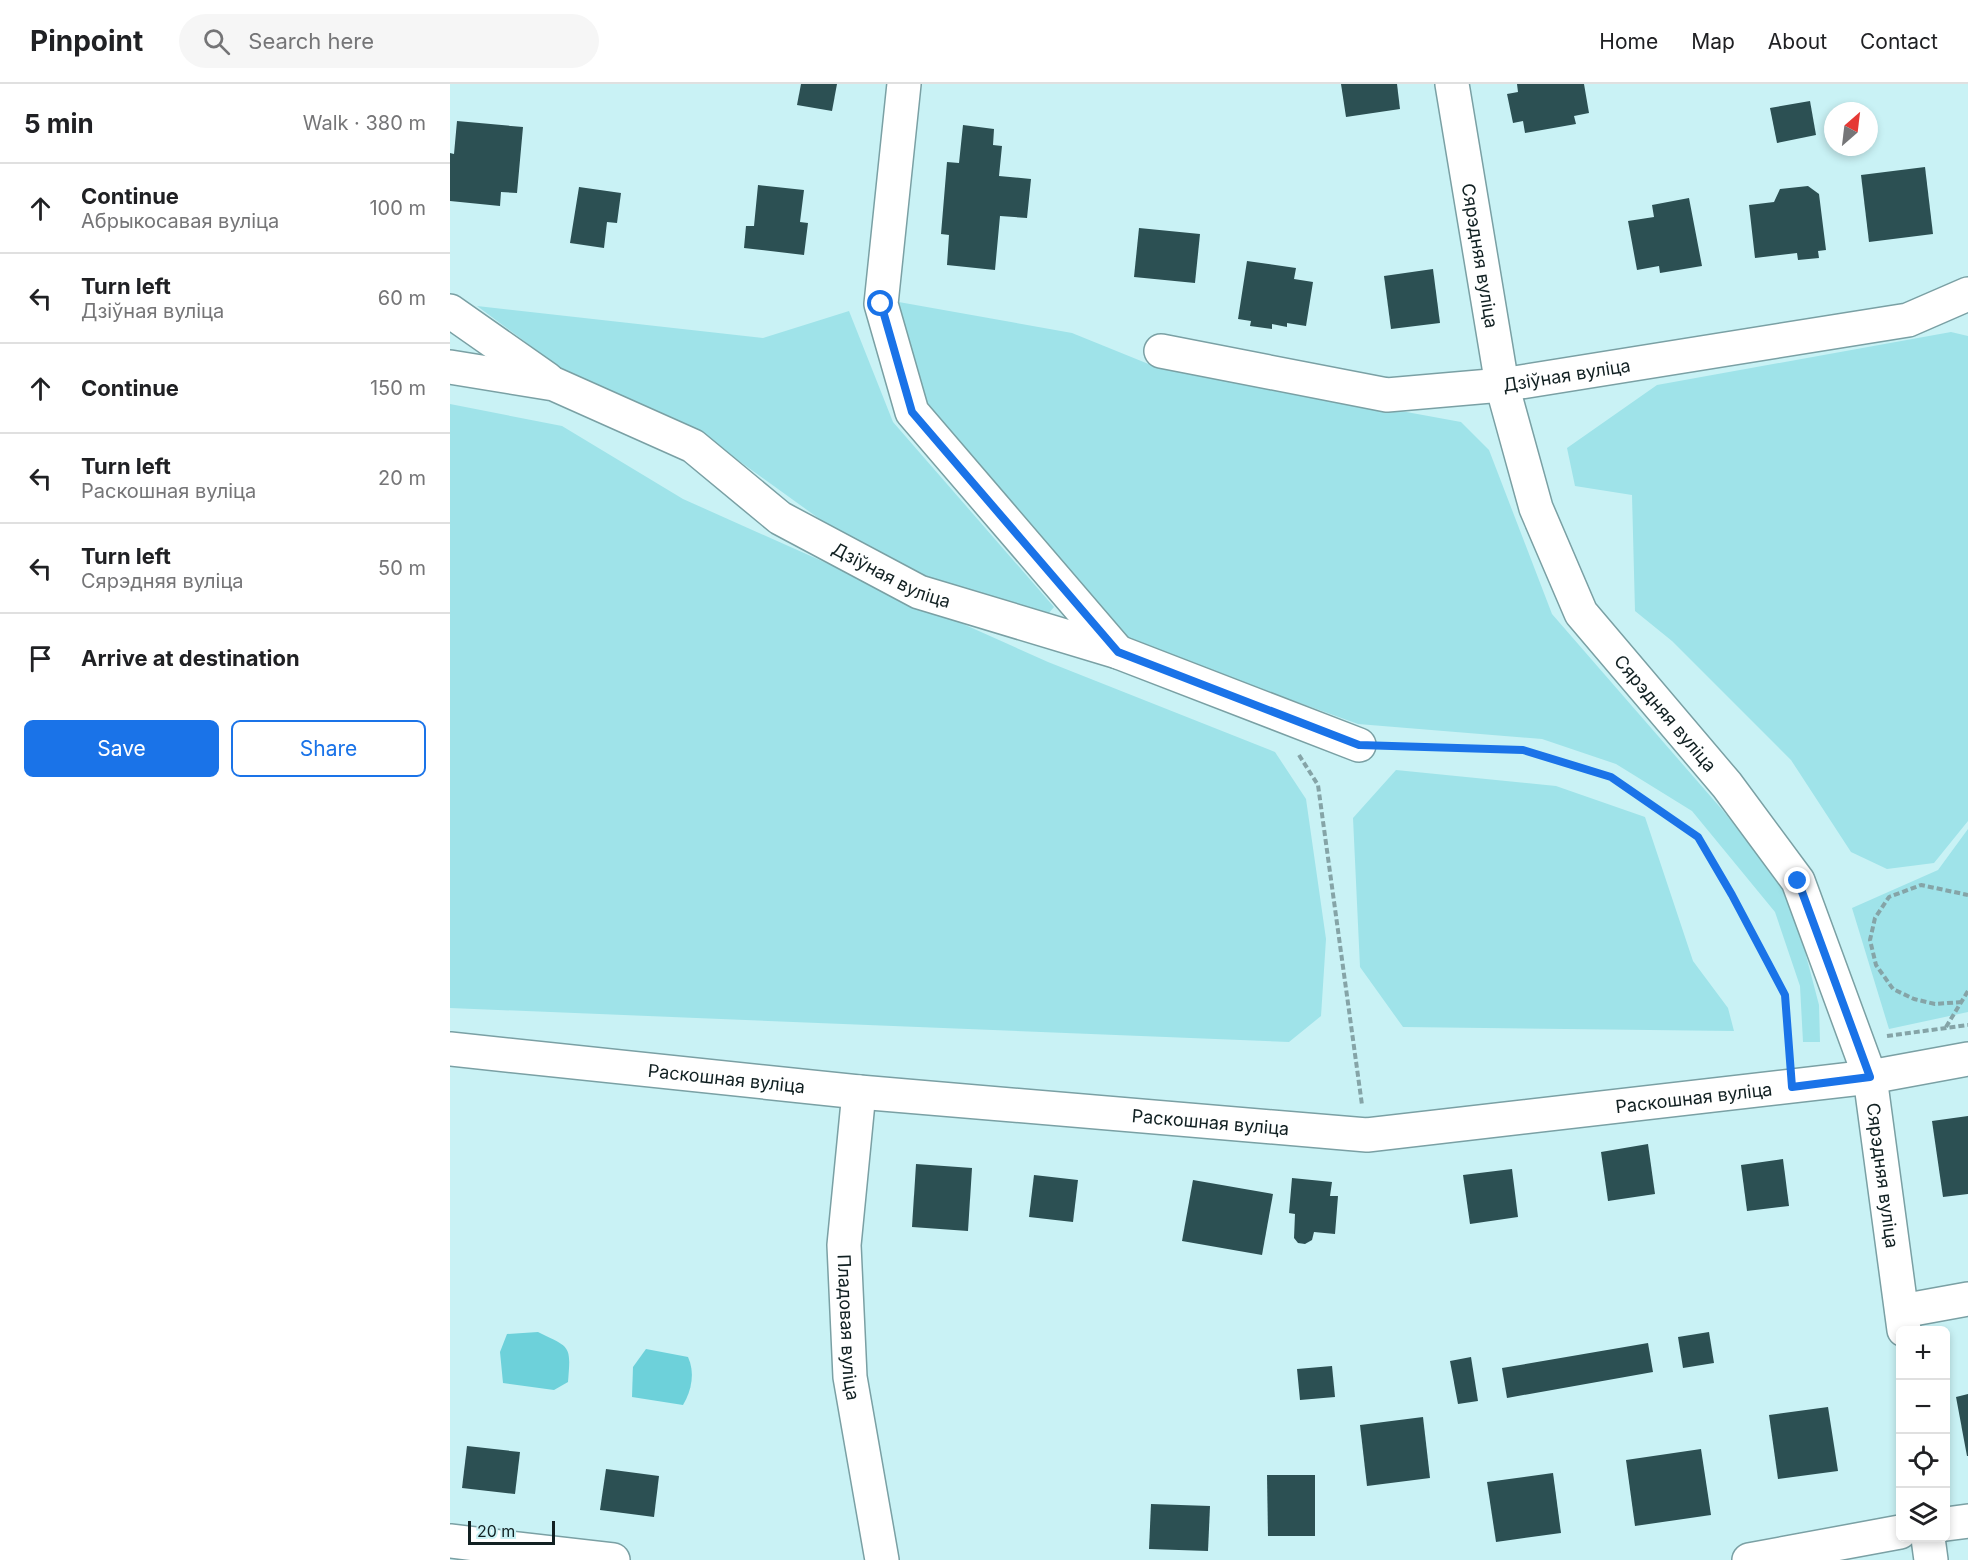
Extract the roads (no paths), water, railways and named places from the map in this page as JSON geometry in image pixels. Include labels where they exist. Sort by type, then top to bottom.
[{"type":"street","points":[[904,84],[881,304],[912,412],[1118,652]]},
{"type":"street","name":"Сярэдняя вуліца","points":[[1452,84],[1502,385],[1536,508],[1581,613],[1727,785],[1798,881],[1870,1077],[1903,1321]]},
{"type":"street","name":"Дзіўная вуліца","points":[[1161,351],[1388,395],[1502,385],[1908,320],[1968,294]]},
{"type":"street","points":[[450,310],[554,384]]},
{"type":"street","name":"Дзіўная вуліца","points":[[450,367],[554,384],[693,446],[780,518],[919,592],[1118,652],[1359,745]]},
{"type":"street","name":"Раскошная вуліца","points":[[450,1049],[860,1092],[1367,1135],[1792,1087],[1870,1077],[1968,1059]]},
{"type":"street","name":"Пладовая вуліца","points":[[860,1092],[844,1245],[850,1377],[882,1560]]},
{"type":"street","points":[[1903,1321],[1968,1299]]},
{"type":"street","points":[[1950,1523],[1968,1521]]},
{"type":"street","points":[[1749,1560],[1896,1533]]},
{"type":"street","points":[[450,1541],[613,1560]]},
{"type":"street","points":[[1929,1542],[1931,1560]]}]
